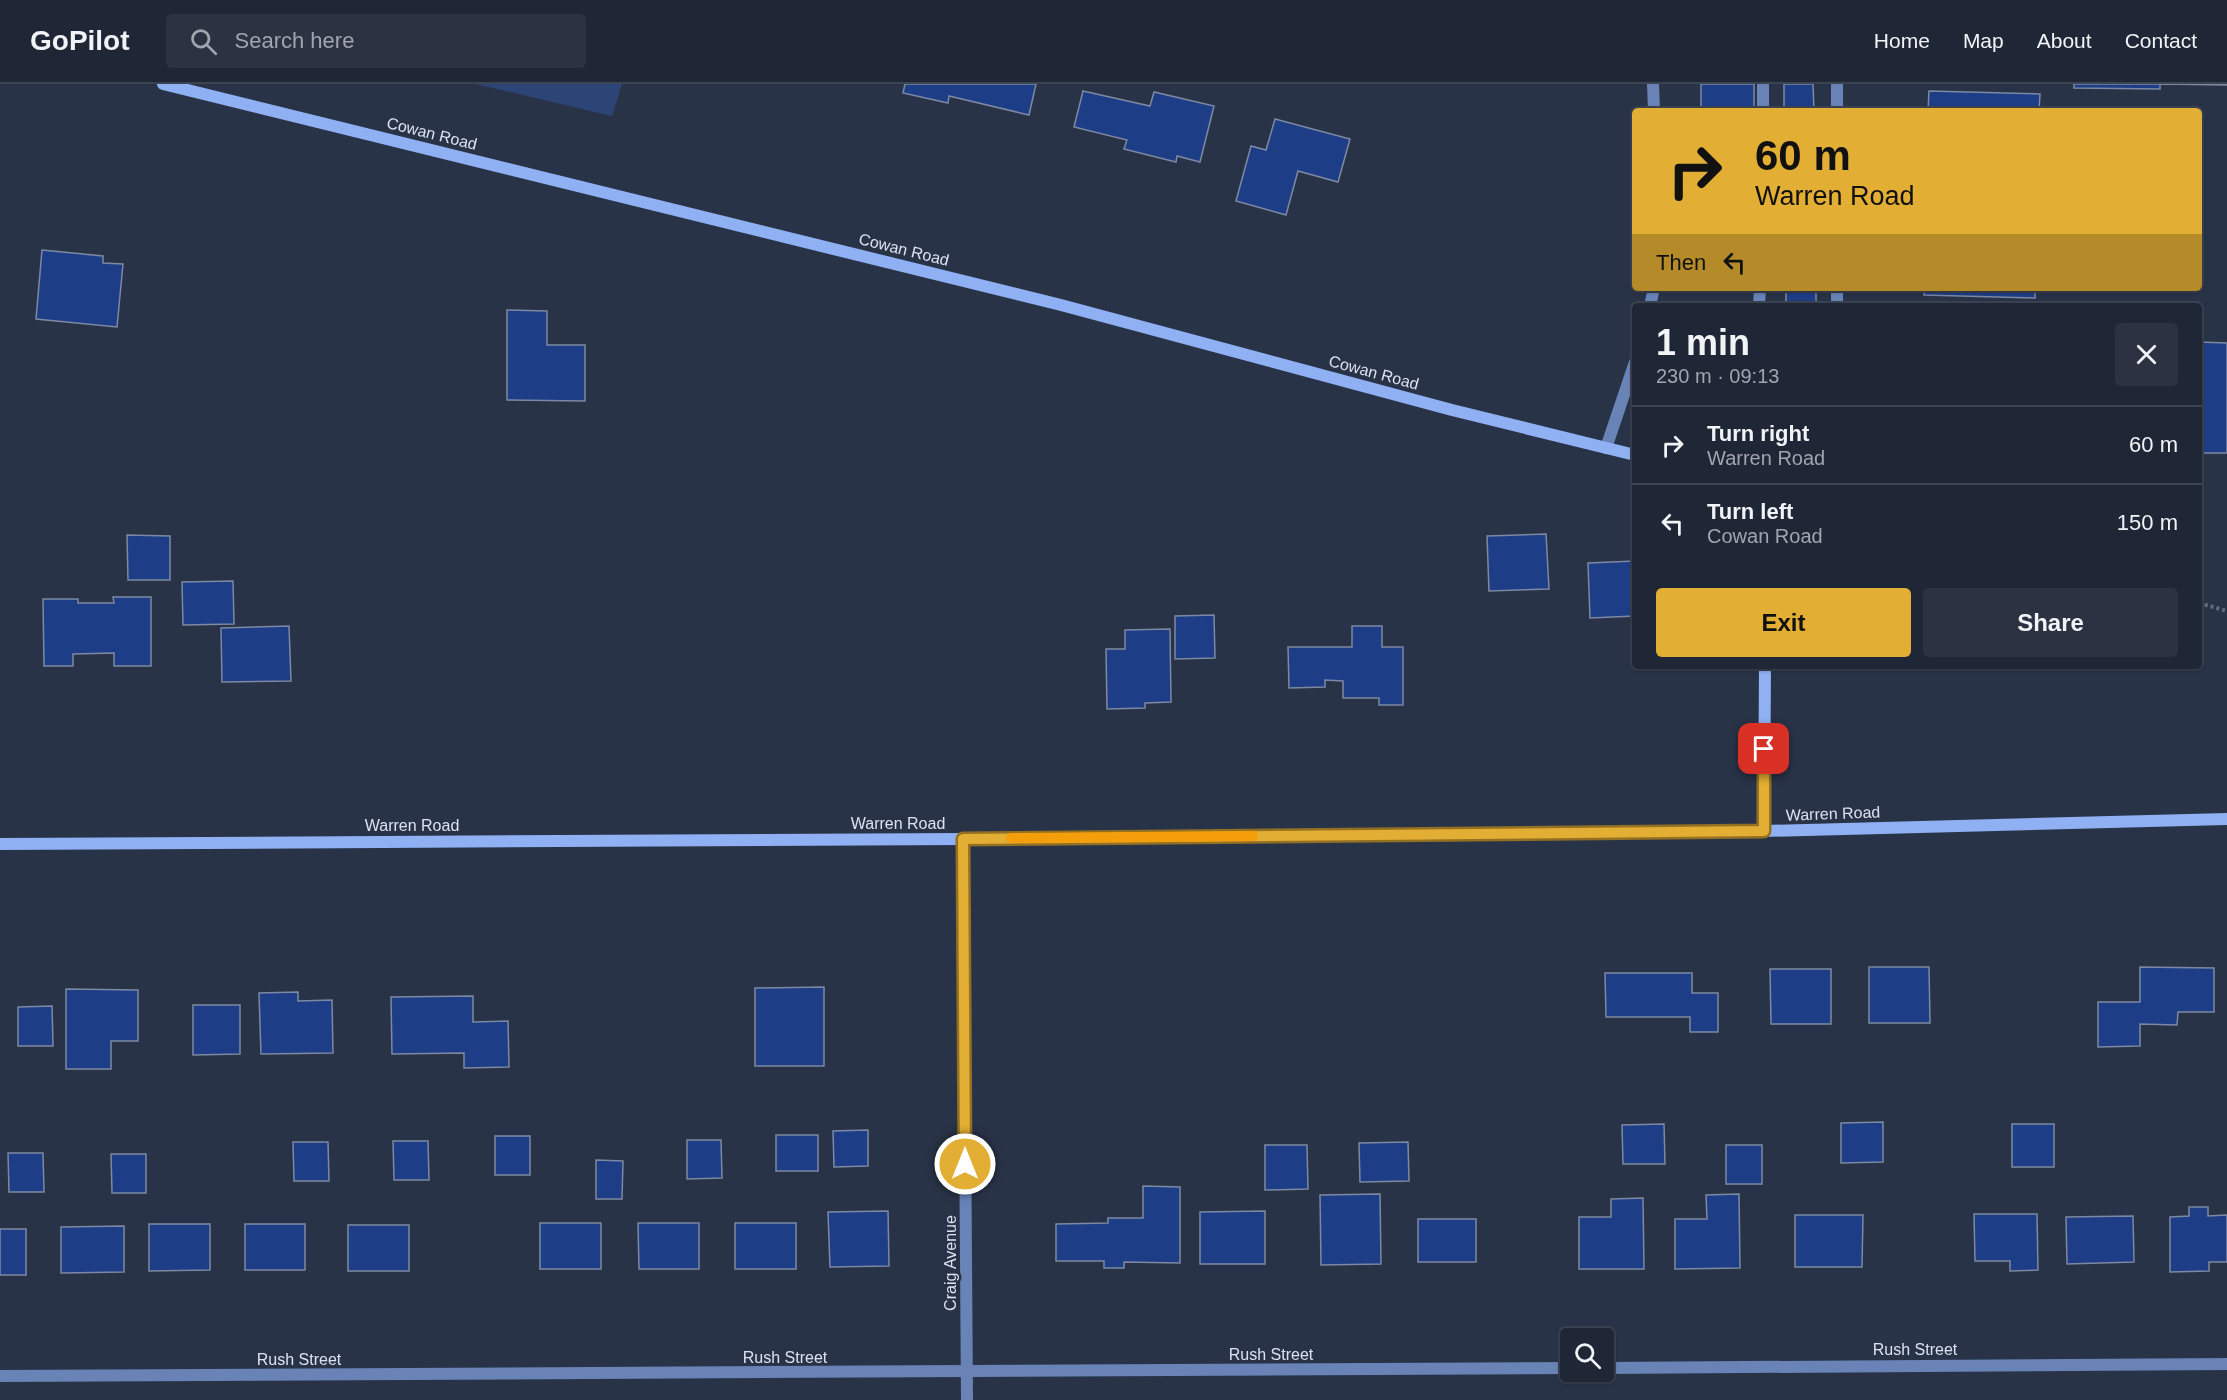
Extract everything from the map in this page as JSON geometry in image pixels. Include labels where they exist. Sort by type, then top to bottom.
[{"type":"main road","name":"Cowan Road","points":[[163,84],[1060,305],[1452,410],[1632,454]]},
{"type":"main road","points":[[1764,831],[1765,669]]},
{"type":"main road","name":"Warren Road","points":[[0,844],[963,839],[1764,831],[2227,819]]},
{"type":"street","points":[[1653,84],[1654,108]]},
{"type":"street","points":[[1763,84],[1763,108]]},
{"type":"street","points":[[1837,84],[1837,108]]},
{"type":"street","points":[[1606,448],[1632,371]]},
{"type":"street","name":"Craig Avenue","points":[[963,839],[967,1400]]},
{"type":"street","name":"Rush Street","points":[[1614,1368],[2227,1364]]},
{"type":"street","name":"Rush Street","points":[[0,1376],[967,1373],[1560,1368]]},
{"type":"path","points":[[2202,604],[2227,611]]},
{"type":"shaded area","points":[[476,84],[622,84],[612,116]]},
{"type":"building","points":[[905,84],[1036,84],[1029,115],[949,96],[948,103],[903,93]]},
{"type":"building","points":[[1701,84],[1754,84],[1754,108],[1701,108]]},
{"type":"building","points":[[1784,84],[1813,84],[1814,108],[1784,108]]},
{"type":"building","points":[[2074,84],[2160,84],[2160,89],[2074,88]]},
{"type":"building","points":[[2160,84],[2227,84],[2227,85]]},
{"type":"building","points":[[1083,91],[1150,106],[1154,92],[1214,106],[1200,162],[1177,156],[1176,162],[1124,149],[1127,140],[1074,127]]},
{"type":"building","points":[[1929,91],[2040,94],[2039,108],[1928,108]]},
{"type":"building","points":[[1275,119],[1350,139],[1338,182],[1298,171],[1286,215],[1236,201],[1251,146],[1266,150]]},
{"type":"building","points":[[42,250],[103,256],[103,263],[123,264],[117,327],[36,319]]},
{"type":"building","points":[[1786,291],[1816,291],[1816,303],[1786,303]]},
{"type":"building","points":[[1924,291],[2035,291],[2035,298],[1924,295]]},
{"type":"building","points":[[507,310],[547,311],[547,345],[585,345],[585,401],[507,400]]},
{"type":"building","points":[[2202,342],[2227,343],[2227,453],[2202,453]]},
{"type":"building","points":[[1546,534],[1549,589],[1489,591],[1487,536]]},
{"type":"building","points":[[127,535],[170,536],[170,580],[128,580]]},
{"type":"building","points":[[1632,561],[1632,616],[1590,618],[1588,563]]},
{"type":"building","points":[[233,581],[234,624],[183,625],[182,582]]},
{"type":"building","points":[[113,597],[151,597],[151,666],[114,666],[114,653],[73,654],[73,666],[44,666],[43,599],[78,599],[78,603],[114,603]]},
{"type":"building","points":[[1214,615],[1215,658],[1175,659],[1175,616]]},
{"type":"building","points":[[289,626],[291,681],[222,682],[221,628]]},
{"type":"building","points":[[1352,626],[1382,626],[1382,647],[1403,647],[1403,705],[1379,705],[1379,698],[1343,698],[1343,681],[1325,680],[1325,687],[1289,688],[1288,647],[1352,647]]},
{"type":"building","points":[[1170,629],[1171,702],[1145,703],[1145,708],[1107,709],[1106,649],[1125,649],[1125,630]]},
{"type":"building","points":[[1869,967],[1929,967],[1930,1023],[1869,1023]]},
{"type":"building","points":[[2140,967],[2214,968],[2214,1012],[2178,1012],[2177,1025],[2140,1024],[2140,1046],[2098,1047],[2098,1002],[2140,1002]]},
{"type":"building","points":[[1770,969],[1831,969],[1831,1024],[1771,1024]]},
{"type":"building","points":[[1605,973],[1692,973],[1692,993],[1718,993],[1718,1032],[1690,1032],[1690,1017],[1606,1017]]},
{"type":"building","points":[[824,987],[824,1066],[755,1066],[755,988]]},
{"type":"building","points":[[66,989],[138,990],[138,1041],[111,1041],[111,1069],[66,1069]]},
{"type":"building","points":[[298,992],[298,1001],[332,1000],[333,1053],[261,1054],[259,993]]},
{"type":"building","points":[[473,996],[473,1022],[508,1021],[509,1067],[464,1068],[464,1053],[392,1054],[391,997]]},
{"type":"building","points":[[193,1005],[240,1005],[240,1054],[193,1055]]},
{"type":"building","points":[[52,1006],[53,1046],[18,1046],[18,1007]]},
{"type":"building","points":[[1883,1122],[1883,1162],[1841,1163],[1841,1123]]},
{"type":"building","points":[[1664,1124],[1665,1164],[1623,1164],[1622,1125]]},
{"type":"building","points":[[2012,1124],[2054,1124],[2054,1167],[2012,1167]]},
{"type":"building","points":[[868,1130],[868,1166],[834,1167],[833,1131]]},
{"type":"building","points":[[776,1135],[818,1135],[818,1171],[776,1171]]},
{"type":"building","points":[[495,1136],[530,1136],[530,1175],[495,1175]]},
{"type":"building","points":[[687,1140],[721,1140],[722,1178],[687,1179]]},
{"type":"building","points":[[393,1141],[428,1141],[429,1180],[394,1180]]},
{"type":"building","points":[[293,1142],[328,1142],[329,1181],[294,1181]]},
{"type":"building","points":[[1408,1142],[1409,1181],[1360,1182],[1359,1143]]},
{"type":"building","points":[[1265,1145],[1307,1145],[1308,1189],[1265,1190]]},
{"type":"building","points":[[1726,1145],[1762,1145],[1762,1184],[1726,1184]]},
{"type":"building","points":[[8,1153],[43,1153],[44,1192],[9,1192]]},
{"type":"building","points":[[111,1154],[146,1154],[146,1193],[112,1193]]},
{"type":"building","points":[[596,1160],[623,1161],[622,1199],[596,1199]]},
{"type":"building","points":[[1143,1186],[1180,1187],[1180,1263],[1124,1262],[1124,1268],[1104,1268],[1104,1261],[1056,1261],[1056,1224],[1108,1223],[1108,1218],[1143,1218]]},
{"type":"building","points":[[1380,1194],[1381,1264],[1321,1265],[1320,1195]]},
{"type":"building","points":[[1739,1194],[1740,1268],[1675,1269],[1675,1219],[1707,1219],[1706,1195]]},
{"type":"building","points":[[1643,1198],[1644,1269],[1579,1269],[1579,1217],[1611,1217],[1611,1199]]},
{"type":"building","points":[[2189,1207],[2208,1207],[2208,1216],[2227,1215],[2227,1262],[2209,1262],[2209,1271],[2170,1272],[2170,1217],[2189,1216]]},
{"type":"building","points":[[888,1211],[889,1266],[830,1267],[828,1212]]},
{"type":"building","points":[[1265,1211],[1265,1264],[1200,1264],[1200,1212]]},
{"type":"building","points":[[1974,1214],[2037,1214],[2038,1270],[2010,1271],[2010,1261],[1975,1261]]},
{"type":"building","points":[[1795,1215],[1863,1215],[1862,1267],[1795,1267]]},
{"type":"building","points":[[2133,1216],[2134,1262],[2067,1264],[2066,1217]]},
{"type":"building","points":[[1418,1219],[1476,1219],[1476,1262],[1418,1262]]},
{"type":"building","points":[[540,1223],[601,1223],[601,1269],[540,1269]]},
{"type":"building","points":[[638,1223],[699,1223],[699,1269],[639,1269]]},
{"type":"building","points":[[735,1223],[796,1223],[796,1269],[735,1269]]},
{"type":"building","points":[[149,1224],[210,1224],[210,1270],[149,1271]]},
{"type":"building","points":[[245,1224],[305,1224],[305,1270],[245,1270]]},
{"type":"building","points":[[348,1225],[409,1225],[409,1271],[348,1271]]},
{"type":"building","points":[[124,1226],[124,1272],[61,1273],[61,1227]]},
{"type":"building","points":[[0,1229],[26,1229],[26,1275],[0,1275]]},
{"type":"slow traffic","points":[[1011,838],[1253,836]]},
{"type":"route","points":[[965,1164],[963,839],[1764,831],[1764,749]]}]
